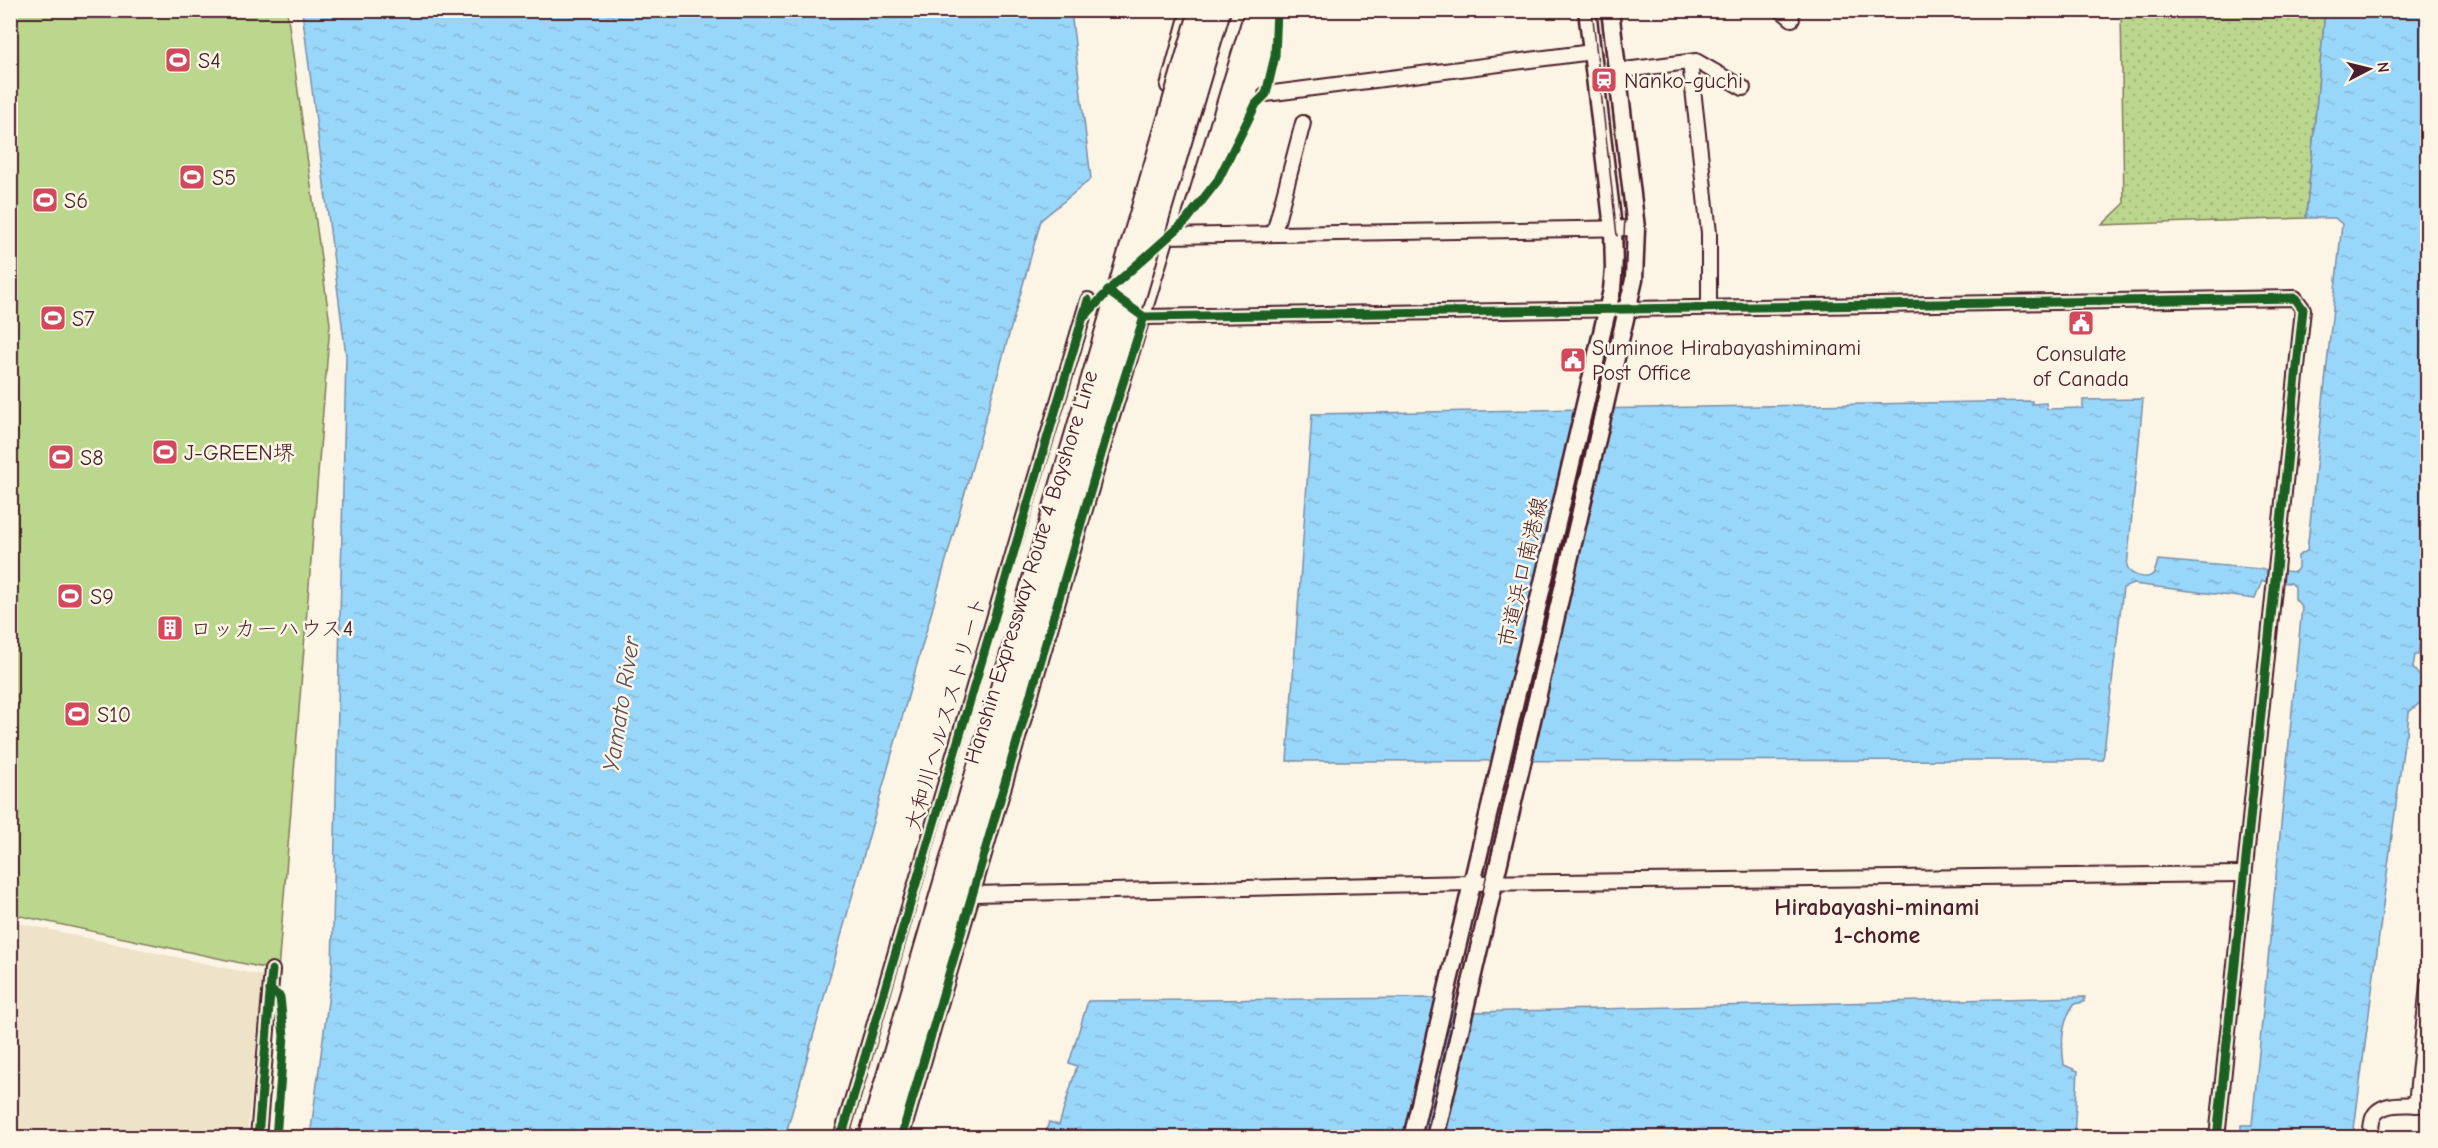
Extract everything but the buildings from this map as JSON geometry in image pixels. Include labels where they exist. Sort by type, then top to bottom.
[{"type":"highway","name":"Hanshin Expressway Route 4 Bayshore Line","points":[[868,1137],[1200,10]]},
{"type":"highway","name":"Hanshin Expressway Route 4 Bayshore Line","points":[[889,1137],[961,884],[1220,10]]},
{"type":"main road","name":"市道浜口南港線","points":[[1412,1137],[1607,310],[1614,269],[1613,228],[1587,10]]},
{"type":"main road","name":"市道浜口南港線","points":[[1435,1137],[1629,309],[1636,262],[1636,228],[1610,10]]},
{"type":"street","points":[[1166,92],[1182,10]]},
{"type":"street","points":[[857,1137],[1189,10]]},
{"type":"street","points":[[901,1137],[974,894],[1074,543],[1236,10]]},
{"type":"street","points":[[1266,94],[1592,52]]},
{"type":"street","points":[[1617,71],[1696,61],[1743,88]]},
{"type":"street","points":[[1690,62],[1709,233],[1709,308]]},
{"type":"street","points":[[1274,233],[1303,123]]},
{"type":"street","points":[[1167,236],[1636,228]]},
{"type":"street","points":[[1108,291],[1144,317],[2295,298],[2302,309],[2217,1137]]},
{"type":"street","name":"大和川ヘルスストリート","points":[[841,1137],[1088,300]]},
{"type":"street","points":[[932,883],[974,894],[1472,883],[2243,874]]},
{"type":"street","points":[[258,1137],[272,970]]},
{"type":"street","points":[[2370,1137],[2372,1119],[2380,1109],[2391,1106],[2422,1105],[2427,984]]},
{"type":"shaded area","points":[[10,921],[263,976],[247,1137],[34,1138],[11,1133]]},
{"type":"green space","name":"J-GREEN堺","points":[[11,11],[287,11],[330,324],[278,971],[11,914]]},
{"type":"green space","points":[[2121,11],[2325,11],[2306,218],[2102,225],[2124,204]]},
{"type":"water","name":"Yamato River","points":[[302,11],[1071,11],[1091,179],[1041,220],[785,1137],[310,1137],[332,971],[346,356]]},
{"type":"water","points":[[2325,11],[2427,11],[2428,580],[2418,655],[2415,655],[2413,668],[2427,685],[2427,697],[2409,712],[2405,735],[2353,1137],[2241,1137],[2241,1125],[2252,1125],[2302,607],[2295,599],[2295,587],[2291,583],[2262,581],[2255,599],[2133,584],[2123,588],[2103,760],[1287,761],[1312,414],[2032,401],[2032,404],[2046,403],[2047,409],[2083,408],[2083,400],[2143,399],[2127,567],[2129,570],[2138,576],[2150,576],[2158,560],[2295,572],[2298,568],[2298,556],[2307,551],[2342,224],[2335,218],[2306,218]]},
{"type":"water","points":[[2085,997],[2084,1002],[2074,1004],[2063,1033],[2064,1065],[2078,1071],[2074,1137],[1044,1138],[1049,1122],[1059,1125],[1077,1066],[1069,1063],[1088,1001],[1433,998],[1473,1012]]},
{"type":"tram line","points":[[1592,10],[1617,236]]},
{"type":"tram line","points":[[1425,1138],[1585,456],[1621,290],[1625,217],[1601,10]]},
{"type":"cycle path","points":[[1085,316],[1113,286],[1186,221],[1218,180],[1256,104],[1266,94],[1275,56],[1277,10]]},
{"type":"cycle path","points":[[1108,291],[1144,317],[2295,298],[2303,309],[2217,1138]]},
{"type":"cycle path","points":[[841,1138],[1088,300]]},
{"type":"cycle path","points":[[901,1138],[1112,417],[1144,317]]},
{"type":"cycle path","points":[[258,1138],[272,970]]},
{"type":"cycle path","points":[[270,990],[280,997],[284,1036],[276,1138]]},
{"type":"place","name":"S4","points":[[178,60]]},
{"type":"place","name":"Nanko-guchi","points":[[1604,80]]},
{"type":"place","name":"S5","points":[[192,177]]},
{"type":"place","name":"S6","points":[[45,200]]},
{"type":"place","name":"S7","points":[[53,318]]},
{"type":"place","name":"Consulate of Canada","points":[[2081,323]]},
{"type":"place","name":"Suminoe Hirabayashiminami Post Office","points":[[1573,360]]},
{"type":"place","name":"J-GREEN堺","points":[[165,452]]},
{"type":"place","name":"S8","points":[[61,457]]},
{"type":"place","name":"S9","points":[[70,596]]},
{"type":"place","name":"ロッカーハウス4","points":[[170,628]]},
{"type":"place","name":"S10","points":[[77,714]]},
{"type":"district","name":"Hirabayashi-minami 1-chome","points":[[1877,921]]}]
